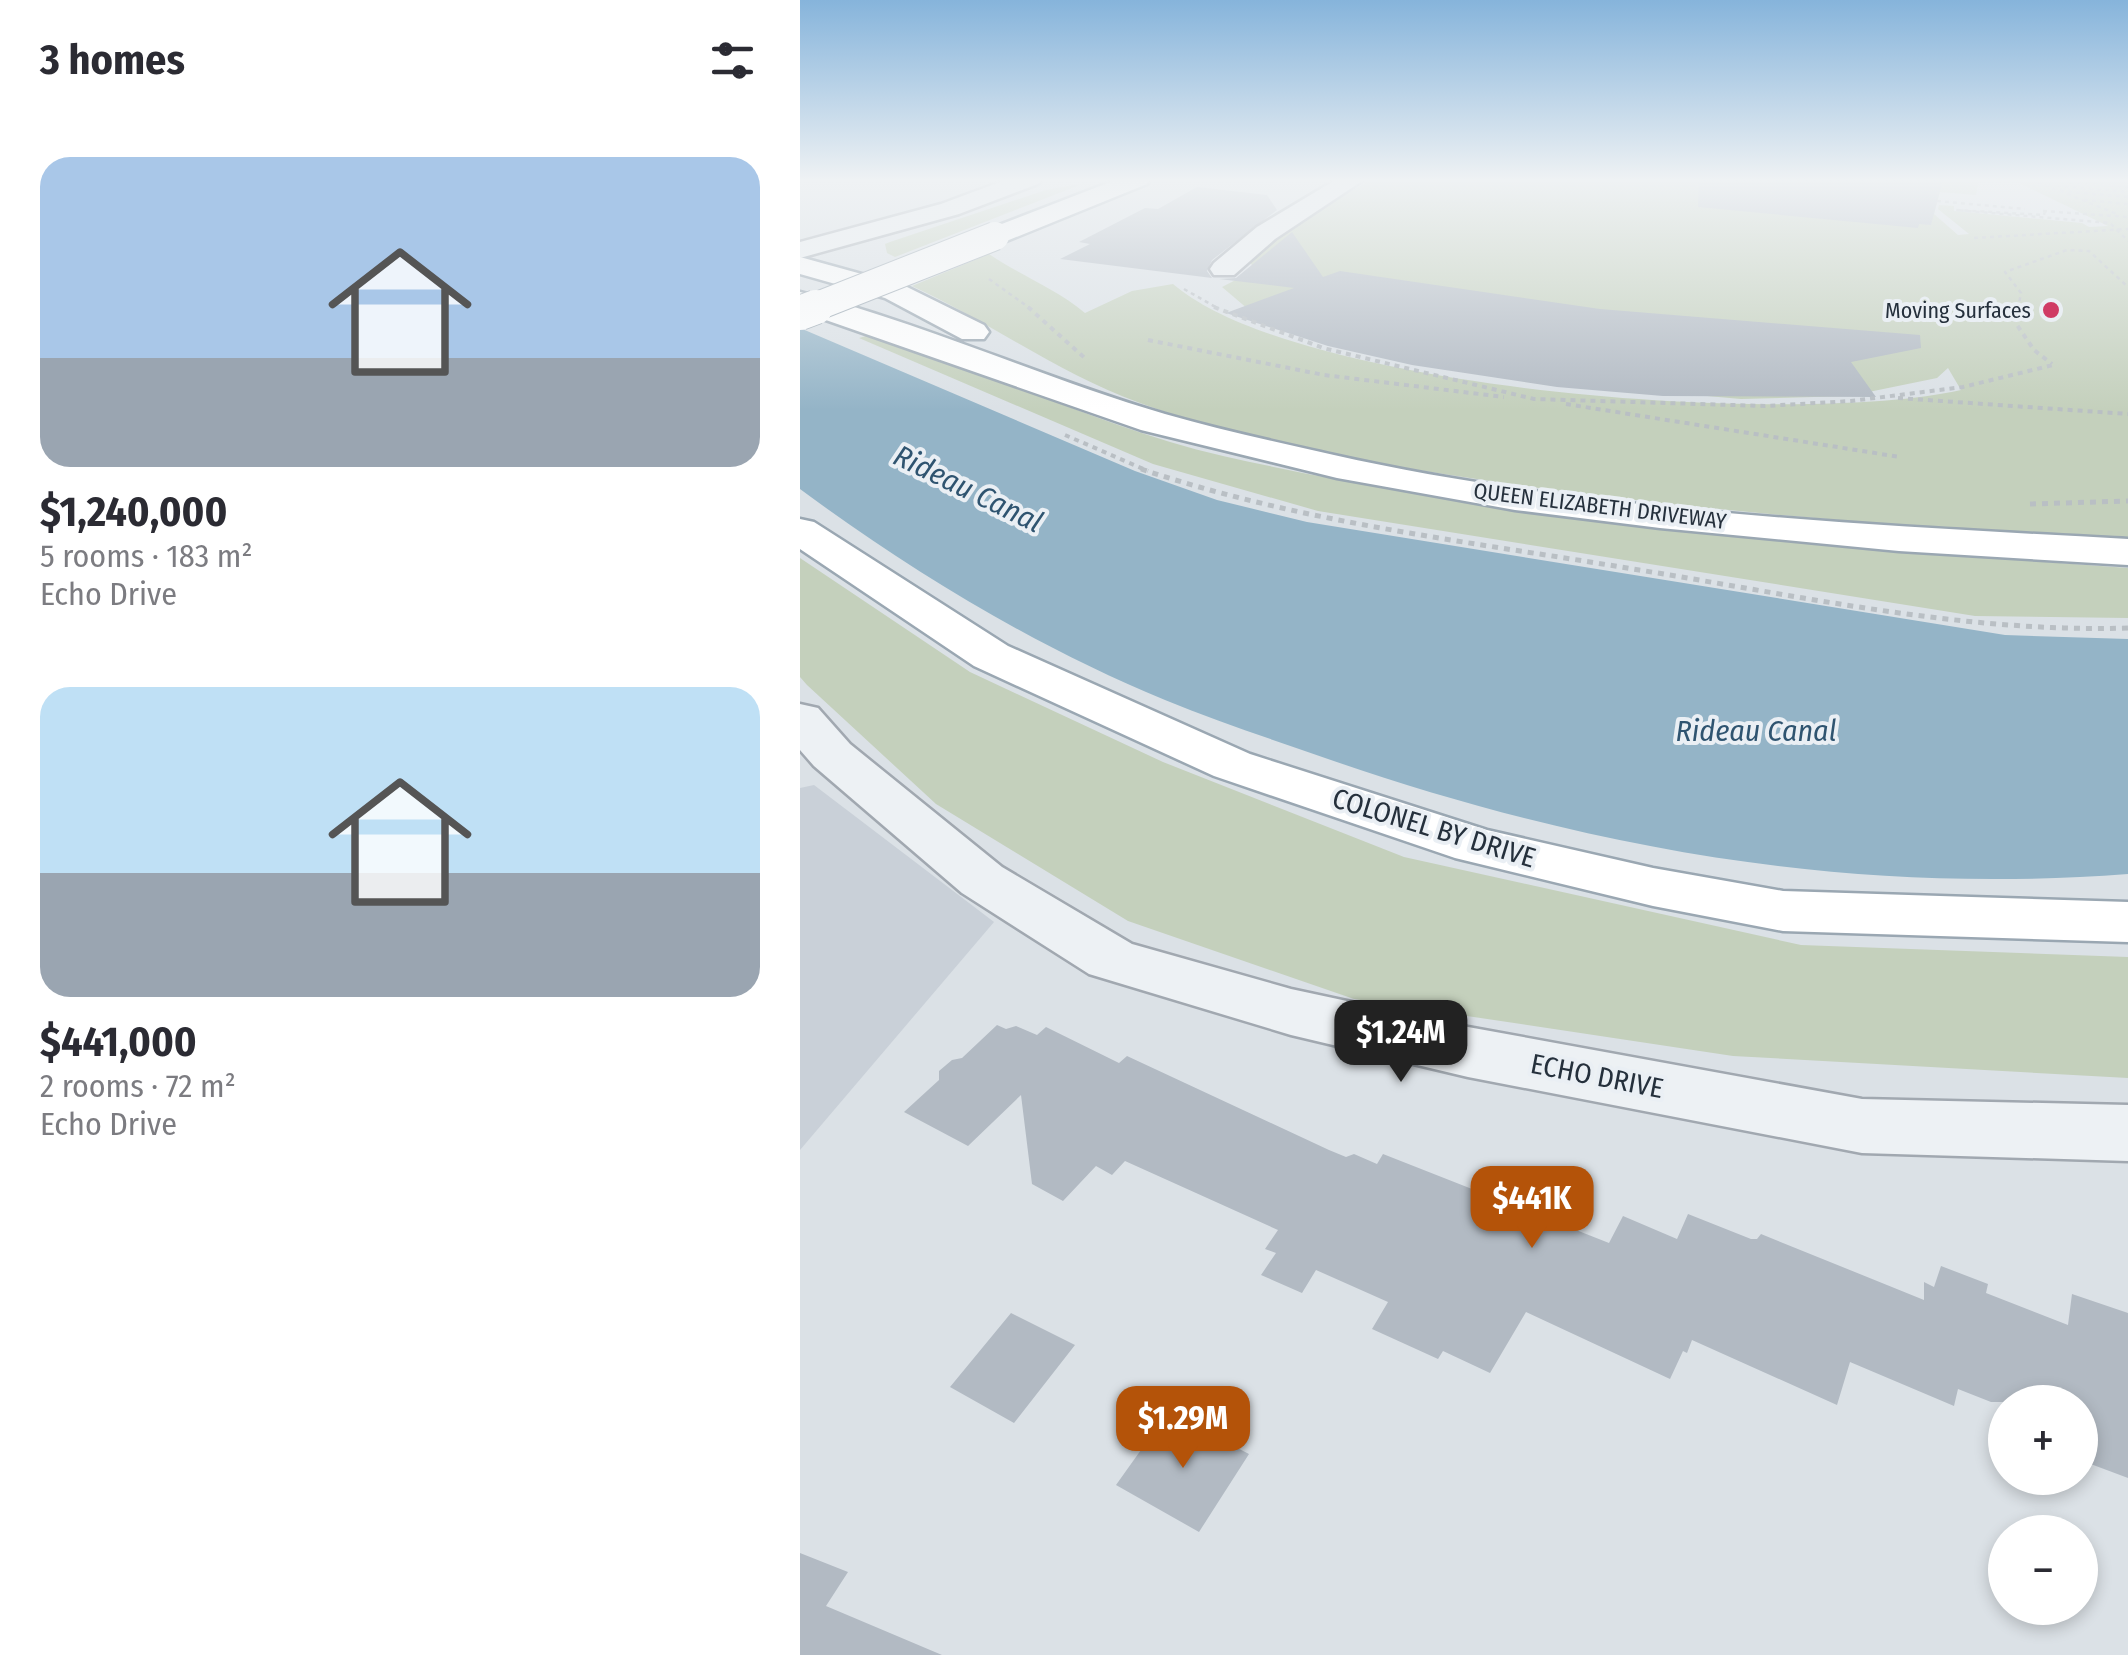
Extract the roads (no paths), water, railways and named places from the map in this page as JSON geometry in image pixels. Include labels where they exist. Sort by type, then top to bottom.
[{"type":"main road","points":[[800,313],[944,256]]},
{"type":"main road","name":"QUEEN ELIZABETH DRIVEWAY","points":[[800,265],[848,276],[916,301],[1088,380],[1154,422],[1246,447],[1515,498],[1818,532],[2128,552]]},
{"type":"main road","name":"QUEEN ELIZABETH DRIVEWAY","points":[[800,302],[1088,380]]},
{"type":"main road","name":"COLONEL BY DRIVE","points":[[800,531],[991,656],[1232,765],[1476,845],[1652,887],[1783,912],[2128,922]]},
{"type":"street","points":[[1224,269],[1239,256]]},
{"type":"street","name":"ECHO DRIVE","points":[[810,747],[982,880],[1111,959],[1255,1002],[1468,1052],[1862,1126],[2128,1133]]},
{"type":"water","name":"Rideau Canal","points":[[800,328],[1135,471],[1217,500],[1307,522],[2005,635],[2128,639],[2128,874],[1923,878],[1822,871],[1623,841],[1426,791],[1165,700],[1069,656],[976,606],[886,550],[800,489]]},
{"type":"place","name":"Moving Surfaces","points":[[2051,310]]}]
